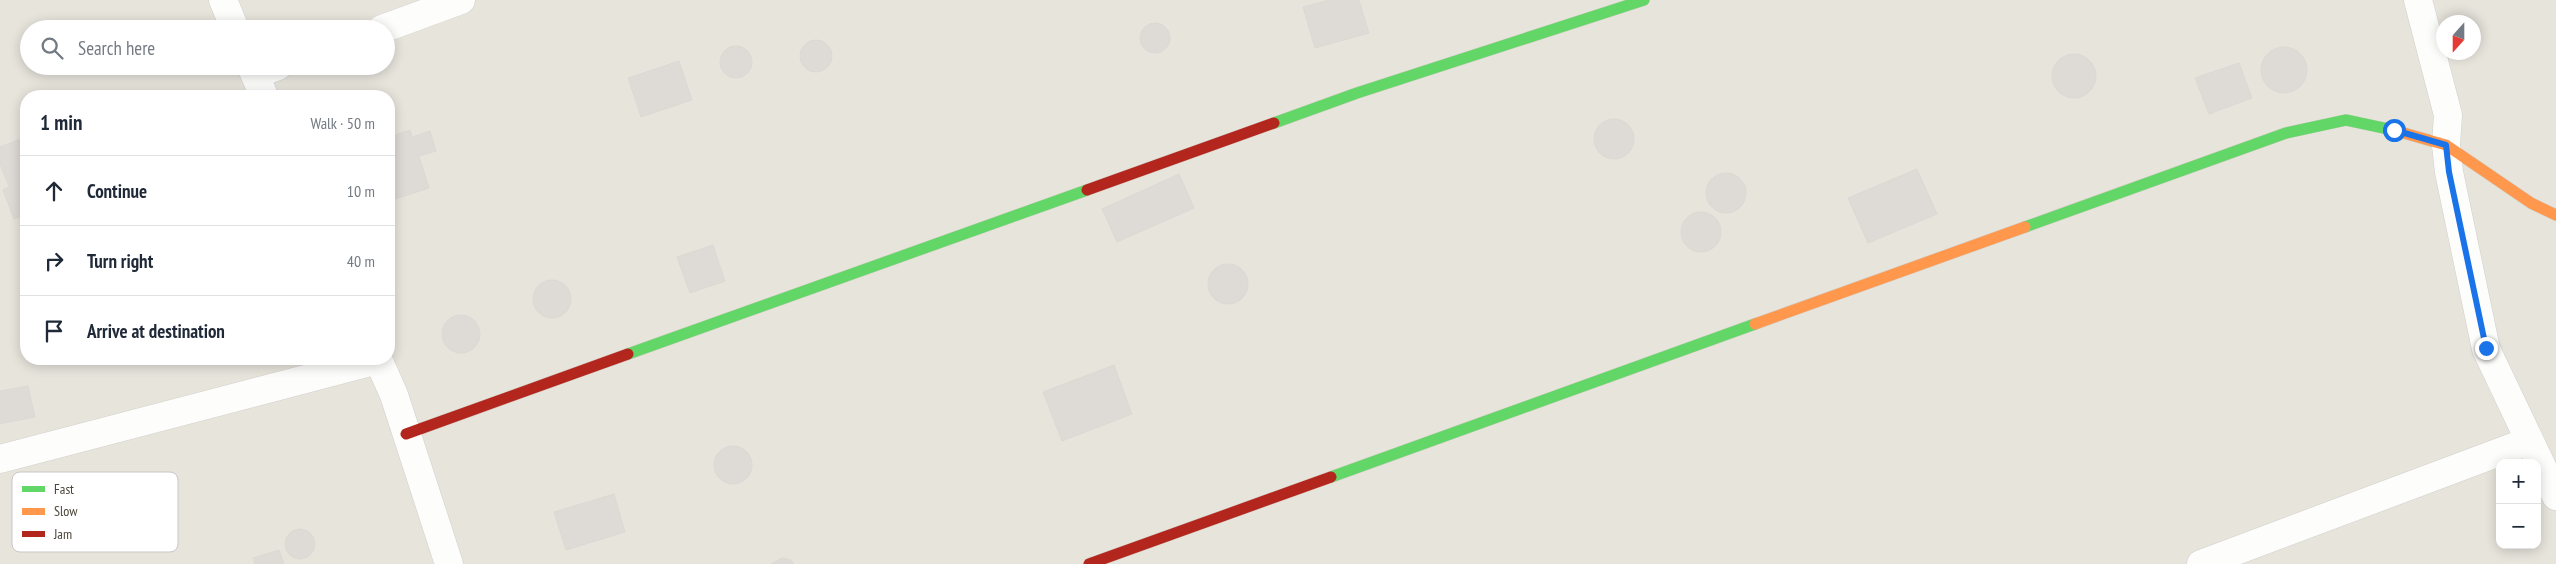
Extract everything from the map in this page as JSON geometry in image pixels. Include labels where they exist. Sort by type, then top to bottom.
[{"type":"street","points":[[223,0],[231,20]]},
{"type":"street","points":[[395,24],[461,0]]},
{"type":"street","points":[[406,434],[1357,93],[1644,0]]},
{"type":"street","points":[[2418,0],[2448,115],[2446,145],[2449,172],[2486,348],[2556,496]]},
{"type":"street","points":[[1089,564],[2286,133],[2346,120],[2394,130],[2446,145],[2531,203],[2556,215]]},
{"type":"street","points":[[0,458],[359,365]]},
{"type":"street","points":[[380,365],[394,395],[449,564]]},
{"type":"street","points":[[2201,564],[2529,441]]},
{"type":"shaded area","points":[[0,0],[2556,0],[2556,564],[0,564]]},
{"type":"building","points":[[1329,0],[1359,0],[1369,33],[1315,48],[1303,7]]},
{"type":"building","points":[[1155,23],[1161,24],[1169,32],[1169,44],[1161,52],[1155,53],[1149,52],[1141,44],[1140,38],[1141,32],[1149,24]]},
{"type":"building","points":[[816,40],[822,41],[827,45],[831,50],[831,62],[827,67],[822,71],[816,72],[810,71],[805,67],[801,62],[800,56],[801,50],[805,45],[810,41]]},
{"type":"building","points":[[736,46],[742,47],[747,51],[751,56],[751,68],[747,73],[742,77],[736,78],[730,77],[725,73],[721,68],[720,62],[721,56],[725,51],[730,47]]},
{"type":"building","points":[[2284,47],[2297,51],[2303,57],[2307,70],[2303,83],[2297,89],[2284,93],[2271,89],[2265,83],[2261,70],[2265,57],[2271,51]]},
{"type":"building","points":[[2074,54],[2086,58],[2092,64],[2096,76],[2092,88],[2086,94],[2074,98],[2062,94],[2056,88],[2052,76],[2056,64],[2062,58]]},
{"type":"building","points":[[679,61],[692,100],[641,117],[628,78]]},
{"type":"building","points":[[2239,63],[2252,98],[2209,114],[2195,78]]},
{"type":"building","points":[[1618,119],[1625,122],[1631,128],[1634,139],[1633,147],[1625,156],[1618,159],[1610,159],[1603,156],[1595,147],[1594,135],[1597,128],[1606,120]]},
{"type":"building","points":[[410,130],[412,137],[430,131],[436,151],[419,156],[429,188],[395,199],[395,135]]},
{"type":"building","points":[[20,139],[20,217],[14,219],[3,190],[9,187],[0,164],[0,147]]},
{"type":"building","points":[[1917,169],[1937,214],[1868,243],[1848,198]]},
{"type":"building","points":[[1722,173],[1730,173],[1737,176],[1743,182],[1746,193],[1743,204],[1737,210],[1730,213],[1722,213],[1715,210],[1709,204],[1706,197],[1706,189],[1709,182],[1715,176]]},
{"type":"building","points":[[1179,174],[1194,208],[1117,242],[1102,209]]},
{"type":"building","points":[[1697,212],[1705,212],[1712,215],[1718,221],[1721,232],[1718,243],[1712,249],[1705,252],[1697,252],[1690,249],[1684,243],[1681,236],[1681,228],[1684,221],[1690,215]]},
{"type":"building","points":[[713,245],[725,281],[690,293],[677,257]]},
{"type":"building","points":[[1224,264],[1232,264],[1239,267],[1245,273],[1248,284],[1245,295],[1239,301],[1232,304],[1224,304],[1217,301],[1211,295],[1208,288],[1208,280],[1211,273],[1217,267]]},
{"type":"building","points":[[552,280],[566,285],[571,299],[566,313],[552,318],[538,313],[533,299],[538,285]]},
{"type":"building","points":[[461,315],[475,320],[480,334],[475,348],[461,353],[447,348],[442,334],[447,320]]},
{"type":"building","points":[[1114,365],[1132,414],[1062,441],[1043,392]]},
{"type":"building","points":[[28,386],[35,417],[0,424],[0,391]]},
{"type":"building","points":[[733,446],[747,451],[752,465],[747,479],[733,484],[719,479],[714,465],[719,451]]},
{"type":"building","points":[[614,494],[625,532],[566,550],[554,512]]},
{"type":"building","points":[[300,529],[311,533],[315,544],[311,555],[300,559],[289,555],[285,544],[289,533]]},
{"type":"building","points":[[279,550],[284,564],[255,564],[253,558]]},
{"type":"building","points":[[782,558],[791,560],[794,564],[771,564]]},
{"type":"traffic: fast","points":[[1274,123],[1357,93],[1644,0]]},
{"type":"traffic: fast","points":[[2025,227],[2286,133],[2346,120],[2393,130]]},
{"type":"traffic: fast","points":[[628,354],[1087,190]]},
{"type":"traffic: fast","points":[[1331,477],[1755,324]]},
{"type":"traffic: slow","points":[[2393,130],[2446,145],[2531,203],[2556,215]]},
{"type":"traffic: slow","points":[[1755,324],[2025,227]]},
{"type":"traffic: jam","points":[[1087,190],[1274,123]]},
{"type":"traffic: jam","points":[[406,434],[628,354]]},
{"type":"traffic: jam","points":[[1089,564],[1331,477]]},
{"type":"route","points":[[2394,130],[2446,145],[2449,172],[2486,348]]}]
